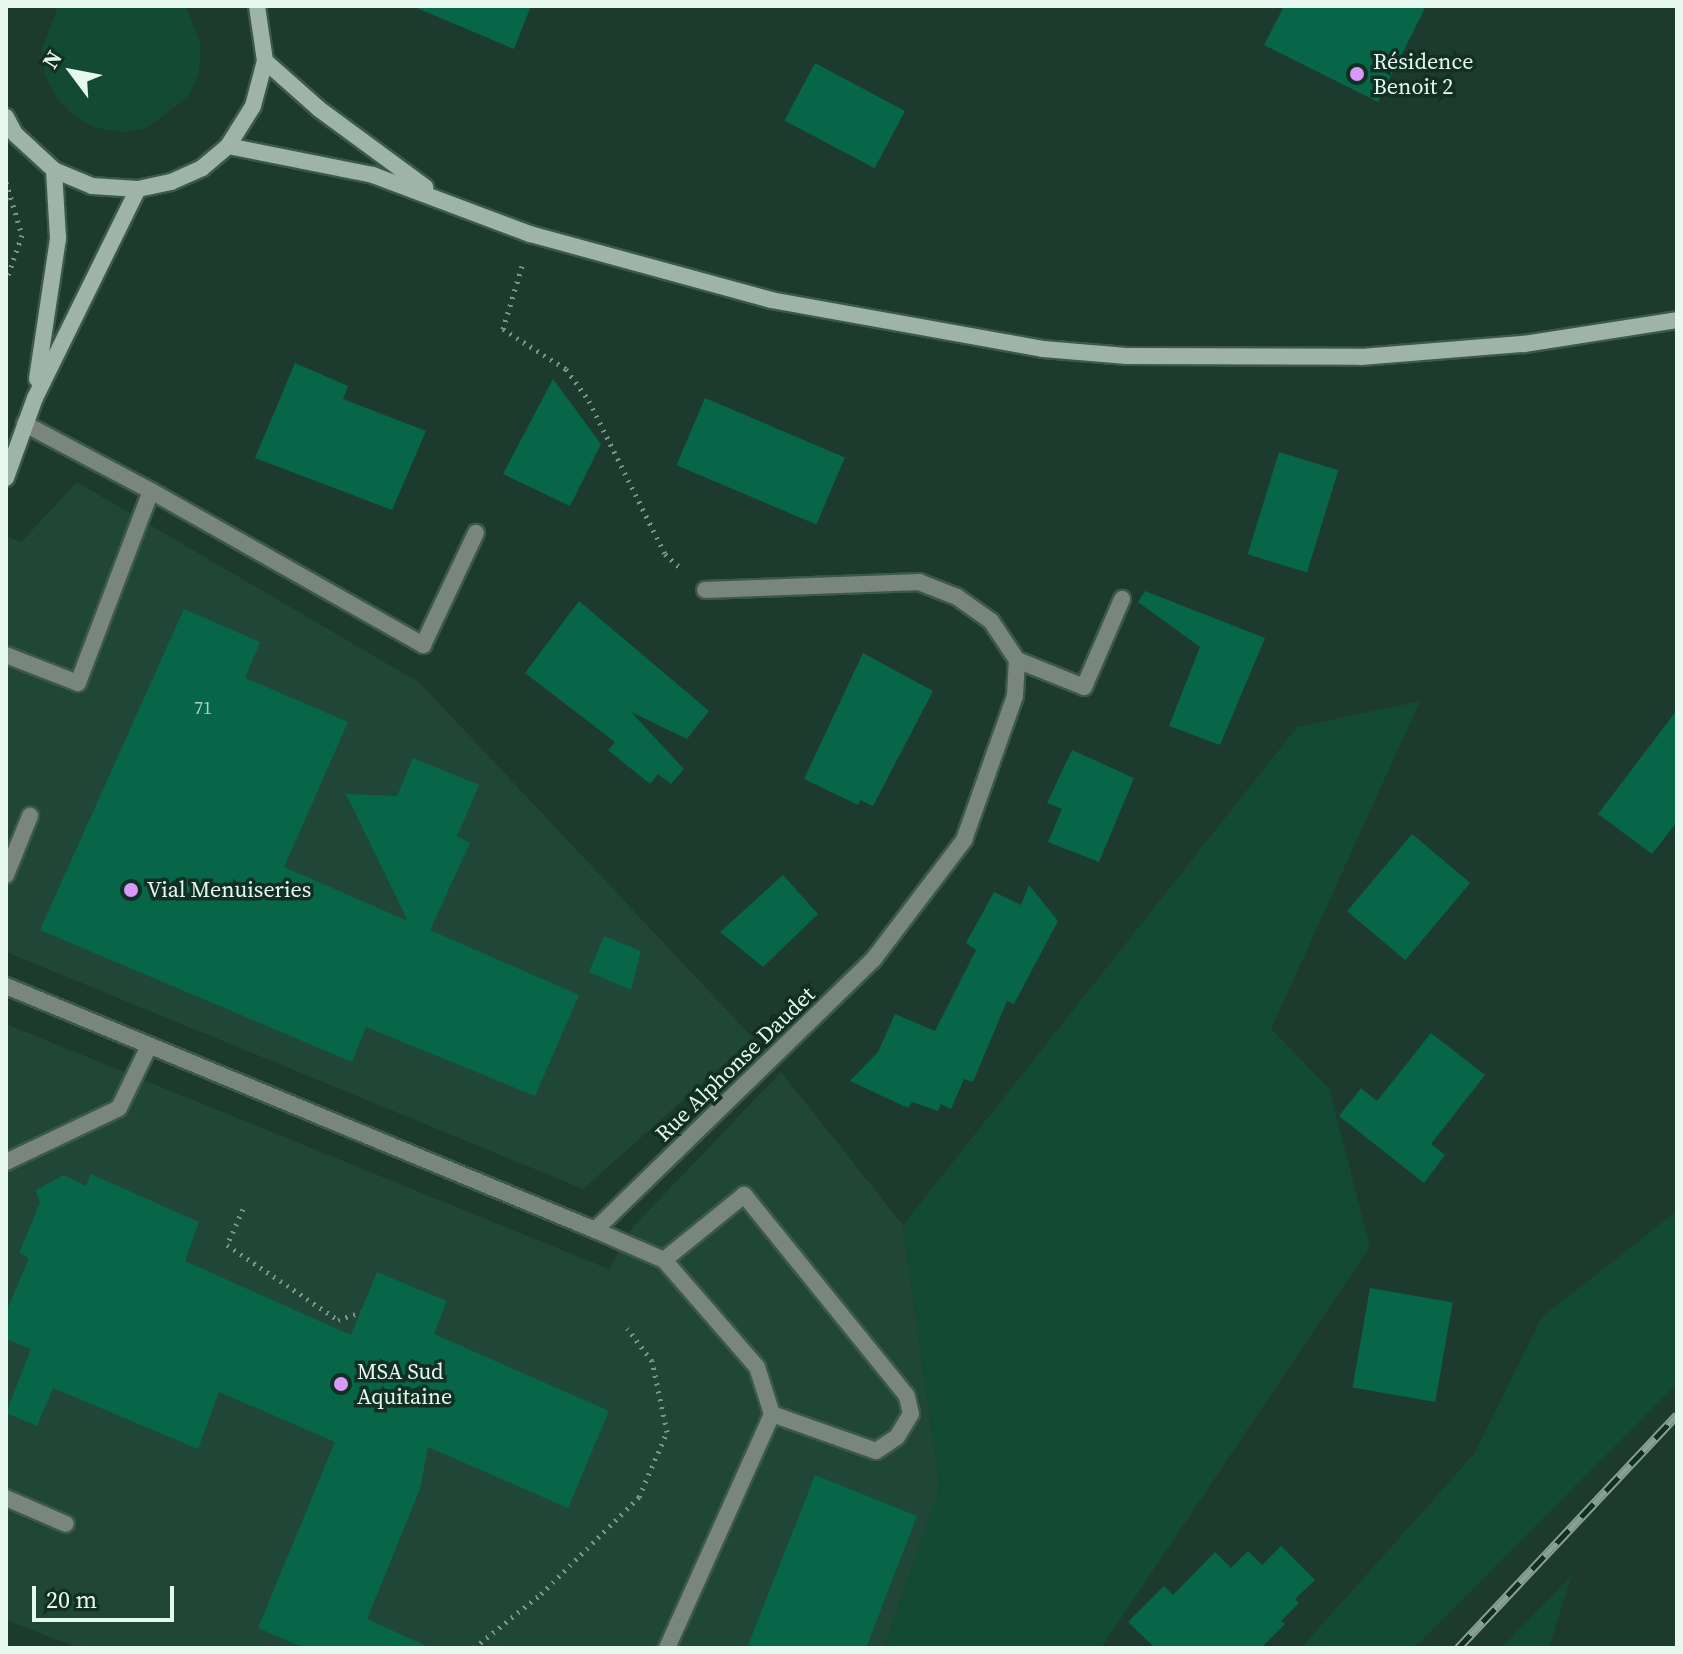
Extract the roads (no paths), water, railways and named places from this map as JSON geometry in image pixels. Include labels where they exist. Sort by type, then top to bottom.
[{"type":"street","points":[[6,117],[15,134],[54,170],[92,186],[138,189],[192,173],[228,146],[253,106],[265,61],[257,6]]},
{"type":"street","points":[[265,61],[319,109],[436,195]]},
{"type":"street","points":[[228,146],[293,155],[436,195],[530,234],[839,316],[1043,349],[1127,356],[1361,357],[1524,344],[1677,320]]},
{"type":"street","points":[[35,398],[58,238],[54,170]]},
{"type":"street","points":[[6,476],[35,398],[138,189]]},
{"type":"street","points":[[25,424],[151,491],[423,645],[476,533]]},
{"type":"street","points":[[6,655],[78,683],[151,491]]},
{"type":"street","points":[[705,590],[919,582],[957,597],[991,621],[1017,660],[1084,687],[1122,599]]},
{"type":"street","name":"Rue Alphonse Daudet","points":[[595,1230],[873,960],[964,840],[1015,696],[1017,660]]},
{"type":"street","points":[[6,875],[30,816]]},
{"type":"street","points":[[6,986],[148,1048],[664,1260],[757,1367],[772,1414],[667,1648]]},
{"type":"street","points":[[6,1162],[119,1108],[148,1048]]},
{"type":"street","points":[[664,1260],[744,1195],[907,1396],[911,1414],[897,1437],[876,1451],[772,1414]]},
{"type":"street","points":[[6,1498],[66,1524]]},
{"type":"railway","points":[[1458,1648],[1677,1415]]},
{"type":"place","name":"Résidence Benoit 2","points":[[1357,74]]},
{"type":"place","name":"Vial Menuiseries","points":[[131,890]]},
{"type":"place","name":"MSA Sud Aquitaine","points":[[341,1384]]}]
